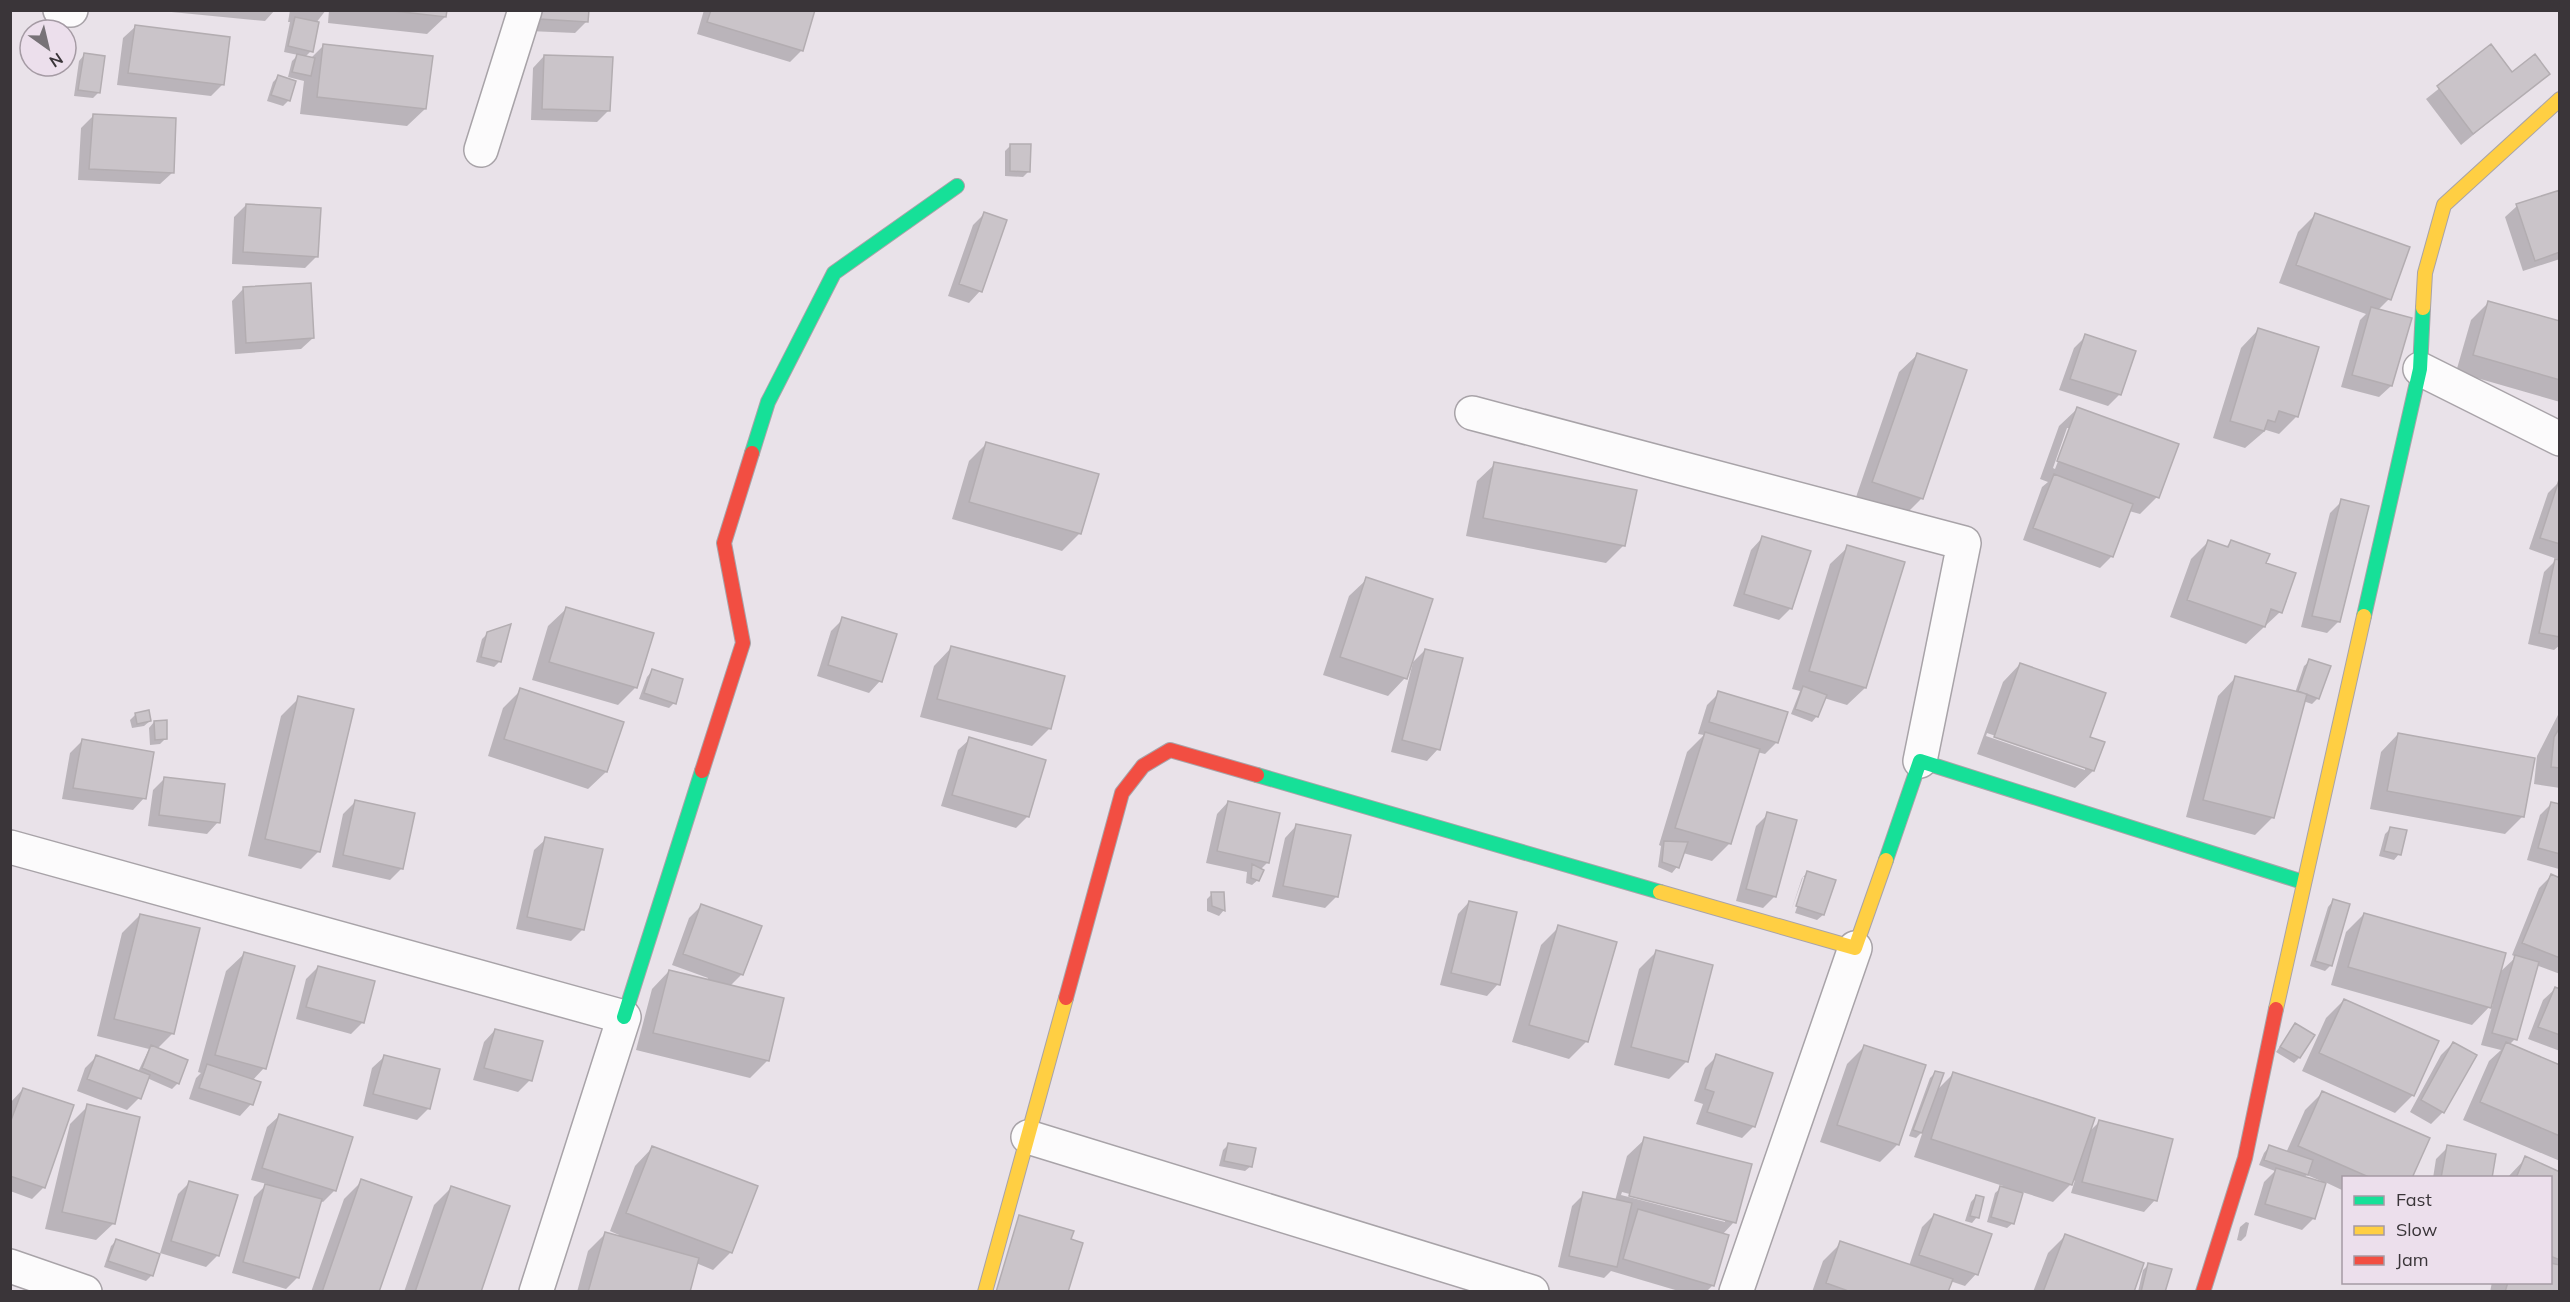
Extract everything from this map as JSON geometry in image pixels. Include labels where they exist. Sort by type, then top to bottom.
[{"type":"street","points":[[60,10],[70,10]]},
{"type":"street","points":[[482,150],[525,10]]},
{"type":"street","points":[[2203,1292],[2245,1158],[2303,882],[2420,369],[2425,273],[2444,205],[2559,99]]},
{"type":"street","points":[[536,1292],[743,643],[724,543],[768,402],[834,273],[957,186]]},
{"type":"street","points":[[2420,369],[2559,439]]},
{"type":"street","points":[[1472,413],[1964,543],[1920,761],[1736,1292]]},
{"type":"street","points":[[985,1292],[1122,793],[1143,766],[1170,750],[1855,948]]},
{"type":"street","points":[[1920,761],[2303,882]]},
{"type":"street","points":[[10,847],[624,1017]]},
{"type":"street","points":[[1028,1137],[1532,1292]]},
{"type":"street","points":[[10,1266],[85,1292]]},
{"type":"building","points":[[385,10],[447,10],[446,17]]},
{"type":"building","points":[[543,10],[589,10],[588,22],[539,19]]},
{"type":"building","points":[[711,10],[815,10],[803,51],[707,22]]},
{"type":"building","points":[[295,17],[319,22],[313,52],[288,46]]},
{"type":"building","points":[[135,25],[230,37],[224,85],[128,73]]},
{"type":"building","points":[[323,44],[433,56],[426,109],[317,97]]},
{"type":"building","points":[[2491,44],[2512,72],[2535,54],[2550,74],[2473,134],[2437,86]]},
{"type":"building","points":[[84,53],[105,56],[100,93],[78,90]]},
{"type":"building","points":[[297,54],[315,58],[311,76],[292,72]]},
{"type":"building","points":[[544,55],[613,57],[610,111],[542,109]]},
{"type":"building","points":[[278,75],[296,81],[290,101],[271,95]]},
{"type":"building","points":[[93,114],[176,118],[174,173],[89,169]]},
{"type":"building","points":[[1010,144],[1031,144],[1030,172],[1010,171]]},
{"type":"building","points":[[2560,190],[2560,252],[2535,261],[2516,204]]},
{"type":"building","points":[[246,204],[321,208],[318,257],[243,252]]},
{"type":"building","points":[[984,212],[1007,220],[982,292],[959,284]]},
{"type":"building","points":[[2315,213],[2410,247],[2391,300],[2296,265]]},
{"type":"building","points":[[311,283],[314,338],[246,343],[243,287]]},
{"type":"building","points":[[2488,301],[2560,321],[2560,380],[2473,355]]},
{"type":"building","points":[[2371,307],[2412,318],[2392,386],[2352,375]]},
{"type":"building","points":[[2258,328],[2319,347],[2298,417],[2279,411],[2275,422],[2268,420],[2264,431],[2230,421]]},
{"type":"building","points":[[2085,334],[2136,351],[2121,395],[2070,379]]},
{"type":"building","points":[[1917,353],[1967,370],[1923,499],[1872,482]]},
{"type":"building","points":[[2077,407],[2179,444],[2159,498],[2057,461]]},
{"type":"building","points":[[986,442],[1099,474],[1081,534],[969,502]]},
{"type":"building","points":[[1494,462],[1637,490],[1625,546],[1483,518]]},
{"type":"building","points":[[2054,474],[2133,504],[2113,557],[2033,528]]},
{"type":"building","points":[[2560,480],[2560,544],[2540,538]]},
{"type":"building","points":[[2341,499],[2369,506],[2340,622],[2312,616]]},
{"type":"building","points":[[1762,536],[1811,551],[1792,609],[1744,594]]},
{"type":"building","points":[[2208,540],[2228,547],[2231,540],[2270,554],[2266,563],[2296,573],[2282,613],[2271,609],[2265,627],[2187,600]]},
{"type":"building","points":[[1847,545],[1905,562],[1866,688],[1809,671]]},
{"type":"building","points":[[2555,559],[2560,560],[2560,637],[2539,633]]},
{"type":"building","points":[[1366,577],[1433,599],[1407,679],[1340,657]]},
{"type":"building","points":[[566,607],[654,633],[637,688],[549,662]]},
{"type":"building","points":[[842,617],[897,634],[882,682],[828,665]]},
{"type":"building","points":[[511,624],[501,662],[481,657],[487,632]]},
{"type":"building","points":[[951,646],[1065,676],[1051,729],[937,699]]},
{"type":"building","points":[[1425,649],[1463,658],[1440,750],[1402,740]]},
{"type":"building","points":[[2309,659],[2331,666],[2319,699],[2298,691]]},
{"type":"building","points":[[2020,663],[2106,693],[2090,737],[2105,742],[2094,771],[1994,737]]},
{"type":"building","points":[[652,669],[683,679],[676,704],[644,693]]},
{"type":"building","points":[[2235,676],[2307,694],[2274,818],[2203,800]]},
{"type":"building","points":[[1803,686],[1827,695],[1818,717],[1795,709]]},
{"type":"building","points":[[520,688],[624,722],[607,772],[504,739]]},
{"type":"building","points":[[1718,691],[1788,712],[1778,743],[1709,722]]},
{"type":"building","points":[[298,696],[354,709],[320,852],[265,839]]},
{"type":"building","points":[[149,710],[151,721],[137,724],[135,713]]},
{"type":"building","points":[[167,720],[167,739],[155,740],[154,721]]},
{"type":"building","points":[[2560,727],[2560,768],[2551,767],[2554,737]]},
{"type":"building","points":[[1705,732],[1760,749],[1731,844],[1675,828]]},
{"type":"building","points":[[2398,733],[2535,758],[2524,817],[2387,791]]},
{"type":"building","points":[[969,737],[1046,760],[1029,817],[952,795]]},
{"type":"building","points":[[82,739],[154,752],[146,799],[73,788]]},
{"type":"building","points":[[164,777],[225,784],[220,823],[159,815]]},
{"type":"building","points":[[355,800],[415,813],[403,869],[343,855]]},
{"type":"building","points":[[1228,801],[1280,813],[1269,863],[1217,851]]},
{"type":"building","points":[[2551,802],[2560,804],[2560,854],[2538,848]]},
{"type":"building","points":[[1767,812],[1797,820],[1776,897],[1746,889]]},
{"type":"building","points":[[1296,824],[1351,835],[1338,897],[1283,886]]},
{"type":"building","points":[[2390,827],[2407,830],[2401,855],[2384,851]]},
{"type":"building","points":[[545,837],[603,849],[584,930],[527,917]]},
{"type":"building","points":[[1664,841],[1688,842],[1679,868],[1662,862]]},
{"type":"building","points":[[1252,864],[1264,870],[1259,881],[1251,878]]},
{"type":"building","points":[[1807,871],[1836,880],[1824,915],[1796,906]]},
{"type":"building","points":[[2551,874],[2560,878],[2560,958],[2522,943]]},
{"type":"building","points":[[1211,892],[1224,892],[1225,911],[1212,906]]},
{"type":"building","points":[[2333,899],[2350,904],[2332,966],[2315,961]]},
{"type":"building","points":[[1469,901],[1517,912],[1500,985],[1451,973]]},
{"type":"building","points":[[701,904],[762,926],[743,975],[683,954]]},
{"type":"building","points":[[2364,913],[2506,953],[2491,1008],[2348,967]]},
{"type":"building","points":[[140,914],[200,928],[174,1034],[114,1019]]},
{"type":"building","points":[[1558,925],[1617,942],[1588,1042],[1529,1025]]},
{"type":"building","points":[[1656,950],[1713,965],[1688,1062],[1631,1047]]},
{"type":"building","points":[[244,952],[295,966],[266,1069],[215,1055]]},
{"type":"building","points":[[2515,955],[2539,962],[2517,1040],[2492,1033]]},
{"type":"building","points":[[318,966],[375,981],[364,1023],[306,1007]]},
{"type":"building","points":[[669,970],[784,998],[769,1061],[653,1033]]},
{"type":"building","points":[[2555,987],[2560,989],[2560,1035],[2538,1027]]},
{"type":"building","points":[[2344,999],[2439,1041],[2414,1096],[2319,1053]]},
{"type":"building","points":[[2295,1023],[2315,1035],[2300,1058],[2280,1047]]},
{"type":"building","points":[[495,1029],[543,1041],[532,1081],[484,1068]]},
{"type":"building","points":[[2453,1042],[2477,1055],[2444,1113],[2421,1100]]},
{"type":"building","points":[[2506,1042],[2560,1065],[2560,1136],[2480,1102]]},
{"type":"building","points":[[151,1045],[188,1060],[179,1084],[142,1068]]},
{"type":"building","points":[[1864,1045],[1926,1065],[1899,1145],[1837,1125]]},
{"type":"building","points":[[1716,1054],[1773,1073],[1755,1127],[1707,1112],[1714,1092],[1705,1089]]},
{"type":"building","points":[[96,1055],[150,1075],[141,1099],[87,1079]]},
{"type":"building","points":[[384,1055],[440,1069],[430,1109],[373,1094]]},
{"type":"building","points":[[207,1064],[261,1082],[253,1105],[199,1088]]},
{"type":"building","points":[[1935,1071],[1944,1073],[1922,1133],[1913,1130]]},
{"type":"building","points":[[1953,1072],[2095,1118],[2072,1185],[1931,1139]]},
{"type":"building","points":[[23,1088],[74,1105],[45,1188],[10,1176],[10,1123]]},
{"type":"building","points":[[2322,1091],[2430,1138],[2413,1176],[2366,1176],[2298,1146]]},
{"type":"building","points":[[87,1104],[140,1117],[115,1224],[62,1212]]},
{"type":"building","points":[[279,1114],[353,1137],[336,1191],[262,1168]]},
{"type":"building","points":[[2099,1120],[2173,1139],[2157,1201],[2082,1182]]},
{"type":"building","points":[[1644,1137],[1752,1164],[1736,1223],[1629,1196]]},
{"type":"building","points":[[1228,1143],[1256,1148],[1252,1167],[1224,1161]]},
{"type":"building","points":[[2269,1145],[2313,1160],[2308,1175],[2264,1160]]},
{"type":"building","points":[[2447,1145],[2496,1154],[2492,1176],[2441,1176]]},
{"type":"building","points":[[652,1146],[758,1186],[732,1253],[626,1213]]},
{"type":"building","points":[[2525,1156],[2560,1172],[2560,1260],[2552,1257],[2552,1176],[2517,1176]]},
{"type":"building","points":[[2276,1168],[2326,1183],[2315,1219],[2265,1204]]},
{"type":"building","points":[[361,1179],[412,1197],[379,1292],[322,1292]]},
{"type":"building","points":[[189,1181],[238,1195],[219,1256],[171,1241]]},
{"type":"building","points":[[265,1184],[322,1199],[299,1278],[243,1262]]},
{"type":"building","points":[[451,1186],[510,1206],[481,1292],[415,1292]]},
{"type":"building","points":[[2000,1186],[2023,1193],[2014,1224],[1991,1217]]},
{"type":"building","points":[[1583,1192],[1632,1203],[1617,1267],[1569,1256]]},
{"type":"building","points":[[1976,1195],[1984,1197],[1979,1218],[1970,1216]]},
{"type":"building","points":[[1638,1209],[1729,1235],[1714,1286],[1623,1259]]},
{"type":"building","points":[[1934,1214],[1992,1234],[1978,1275],[1919,1255]]},
{"type":"building","points":[[1019,1215],[1074,1231],[1071,1239],[1083,1243],[1068,1292],[996,1292]]},
{"type":"building","points":[[605,1232],[699,1258],[690,1292],[588,1292]]},
{"type":"building","points":[[2065,1234],[2144,1263],[2134,1292],[2043,1292]]},
{"type":"building","points":[[116,1239],[160,1254],[153,1276],[108,1261]]},
{"type":"building","points":[[1840,1241],[1953,1279],[1948,1292],[1851,1292],[1826,1283]]},
{"type":"building","points":[[2148,1263],[2172,1269],[2165,1292],[2141,1292]]},
{"type":"building","points":[[2552,1263],[2560,1265],[2560,1292],[2505,1292],[2507,1284],[2552,1284]]},
{"type":"traffic: fast","points":[[752,453],[768,402],[834,273],[957,186]]},
{"type":"traffic: fast","points":[[2364,616],[2420,369],[2423,308]]},
{"type":"traffic: fast","points":[[1886,860],[1920,761],[2303,882]]},
{"type":"traffic: fast","points":[[624,1017],[702,771]]},
{"type":"traffic: fast","points":[[1257,775],[1660,892]]},
{"type":"traffic: slow","points":[[2423,308],[2425,273],[2444,205],[2560,99]]},
{"type":"traffic: slow","points":[[2276,1009],[2364,616]]},
{"type":"traffic: slow","points":[[1660,892],[1855,948],[1886,860]]},
{"type":"traffic: slow","points":[[985,1292],[1066,998]]},
{"type":"traffic: jam","points":[[702,771],[743,643],[724,543],[752,453]]},
{"type":"traffic: jam","points":[[1066,998],[1122,793],[1143,766],[1170,750],[1257,775]]},
{"type":"traffic: jam","points":[[2203,1292],[2245,1158],[2276,1009]]}]
